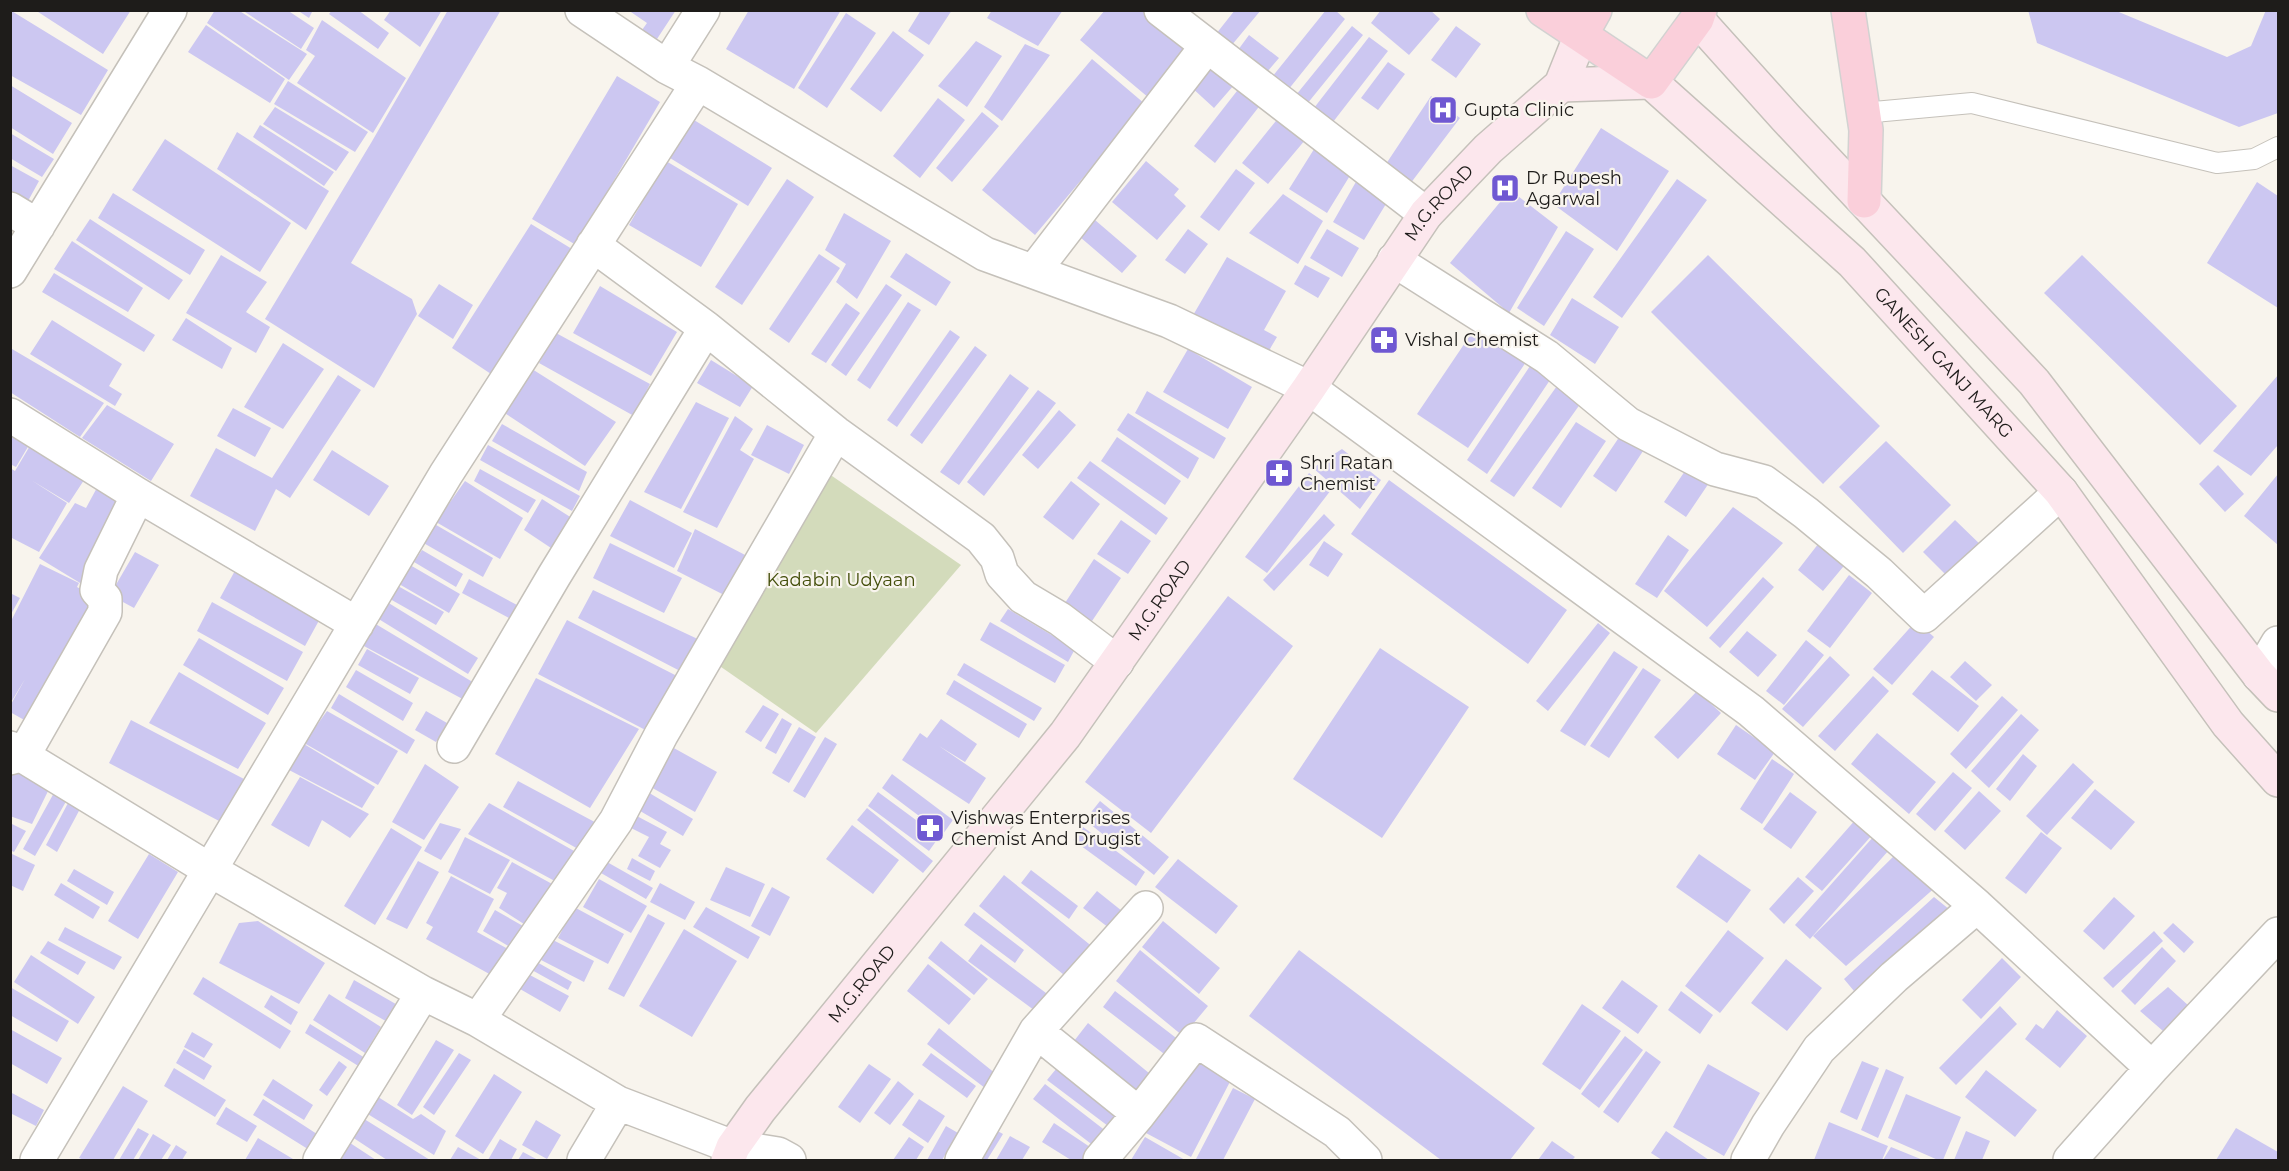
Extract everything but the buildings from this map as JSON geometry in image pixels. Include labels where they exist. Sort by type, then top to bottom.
[{"type":"main road","name":"GANESH GANJ MARG","points":[[1543,10],[1588,23],[1852,262],[2061,492],[2228,724],[2278,780]]},
{"type":"main road","points":[[1848,10],[1866,130],[1864,201]]},
{"type":"main road","points":[[1561,85],[1651,82],[1694,13],[1786,118],[2034,382],[2269,685]]},
{"type":"main road","name":"M.G.ROAD","points":[[731,1154],[760,1109],[1065,735],[1309,388],[1426,214],[1488,149],[1561,85],[1588,23]]},
{"type":"street","points":[[10,271],[170,10]]},
{"type":"street","points":[[582,10],[667,67],[698,83],[985,254],[1169,321],[1309,388],[1751,711],[1977,906],[2152,1068]]},
{"type":"street","points":[[667,67],[703,10]]},
{"type":"street","points":[[1161,10],[1426,214]]},
{"type":"street","points":[[1034,271],[1207,46]]},
{"type":"street","points":[[37,1161],[446,474],[698,83]]},
{"type":"street","points":[[10,209],[38,225]]},
{"type":"street","points":[[593,245],[706,328],[836,433],[981,538],[997,558],[1002,574],[1023,597],[1060,619],[1117,662]]},
{"type":"street","points":[[1394,260],[1547,357],[1628,424],[1715,469],[1764,482],[1879,573],[1924,616],[2061,492]]},
{"type":"street","points":[[454,746],[554,576],[706,328]]},
{"type":"street","points":[[10,415],[138,495],[357,624]]},
{"type":"street","points":[[478,1020],[616,821],[661,735],[836,433]]},
{"type":"street","points":[[138,495],[101,570],[97,590],[105,599],[105,612],[15,753],[210,870],[423,993],[478,1020],[618,1103],[731,1154],[778,1154],[789,1161]]},
{"type":"street","points":[[2269,685],[2278,643]]},
{"type":"street","points":[[1748,1161],[1768,1125],[1820,1049],[1894,977],[1977,906]]},
{"type":"street","points":[[962,1161],[1036,1031],[1146,908]]},
{"type":"street","points":[[2070,1161],[2152,1068],[2278,934]]},
{"type":"street","points":[[320,1161],[423,993]]},
{"type":"street","points":[[1036,1031],[1139,1114]]},
{"type":"street","points":[[1100,1161],[1196,1040],[1337,1132],[1365,1161]]},
{"type":"street","points":[[584,1161],[618,1103]]},
{"type":"lane","points":[[1863,113],[1972,103],[2217,163],[2254,159],[2278,147]]},
{"type":"green space","name":"Kadabin Udyaan","points":[[819,467],[961,565],[816,733],[698,651]]},
{"type":"place","name":"Gupta Clinic","points":[[1443,110]]},
{"type":"place","name":"Dr Rupesh Agarwal","points":[[1505,188]]},
{"type":"place","name":"Vishal Chemist","points":[[1384,340]]},
{"type":"place","name":"Shri Ratan Chemist","points":[[1279,473]]},
{"type":"place","name":"Vishwas Enterprises Chemist And Drugist","points":[[930,828]]}]
